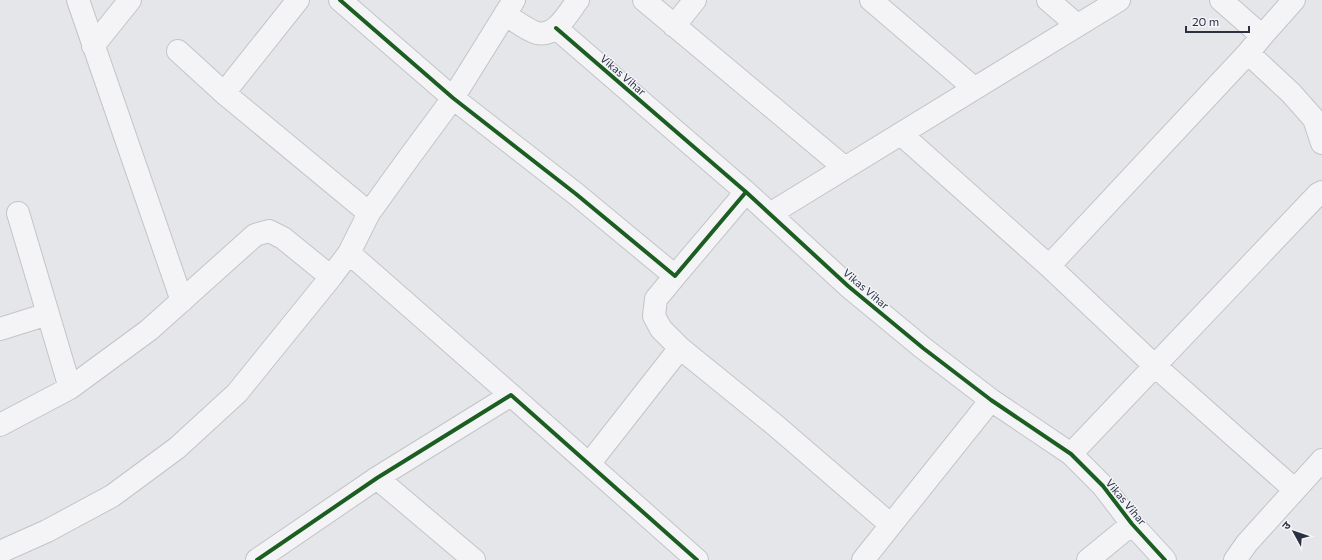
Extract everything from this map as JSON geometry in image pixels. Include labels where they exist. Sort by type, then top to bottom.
[{"type":"street","points":[[78,0],[182,301]]},
{"type":"street","points":[[94,46],[130,0]]},
{"type":"street","points":[[224,93],[298,0]]},
{"type":"street","points":[[340,0],[453,98],[576,194],[675,276]]},
{"type":"street","points":[[0,552],[47,531],[112,496],[177,448],[237,393],[349,253],[369,213],[453,98],[509,7],[536,33],[547,33],[556,28],[578,0]]},
{"type":"street","points":[[644,0],[845,168]]},
{"type":"street","points":[[674,26],[695,0]]},
{"type":"street","points":[[871,0],[974,88]]},
{"type":"street","points":[[1048,0],[1077,25]]},
{"type":"street","points":[[770,214],[1119,0]]},
{"type":"street","points":[[1221,0],[1262,36]]},
{"type":"street","points":[[1049,266],[1248,53],[1294,0]]},
{"type":"street","name":"Vikas Vihar","points":[[556,28],[746,192],[848,286],[923,348],[990,400],[1071,454],[1102,486],[1132,524],[1165,560]]},
{"type":"street","points":[[178,51],[224,93],[369,213]]},
{"type":"street","points":[[1248,53],[1291,93],[1314,119],[1322,143]]},
{"type":"street","points":[[901,134],[1049,266],[1154,365],[1295,490]]},
{"type":"street","points":[[746,192],[656,299],[654,316],[661,329],[680,348],[775,425],[891,525]]},
{"type":"street","points":[[1071,454],[1154,365],[1318,194],[1322,192]]},
{"type":"street","points":[[18,213],[70,388]]},
{"type":"street","points":[[0,425],[70,388],[149,330],[255,235],[269,231],[283,238],[331,277]]},
{"type":"street","points":[[349,253],[697,560]]},
{"type":"street","points":[[0,329],[48,314]]},
{"type":"street","points":[[589,464],[680,348]]},
{"type":"street","points":[[257,560],[377,478],[511,395]]},
{"type":"street","points":[[863,560],[990,400]]},
{"type":"street","points":[[1236,560],[1247,543],[1322,460]]},
{"type":"street","points":[[377,478],[474,560]]},
{"type":"street","points":[[1088,560],[1132,524]]},
{"type":"cycle path","points":[[340,0],[453,98],[576,194],[675,276],[746,192]]},
{"type":"cycle path","points":[[556,28],[746,192],[848,286],[923,348],[991,400],[1071,454],[1103,486],[1132,524],[1165,560]]},
{"type":"cycle path","points":[[257,560],[377,478],[511,395],[697,560]]}]
